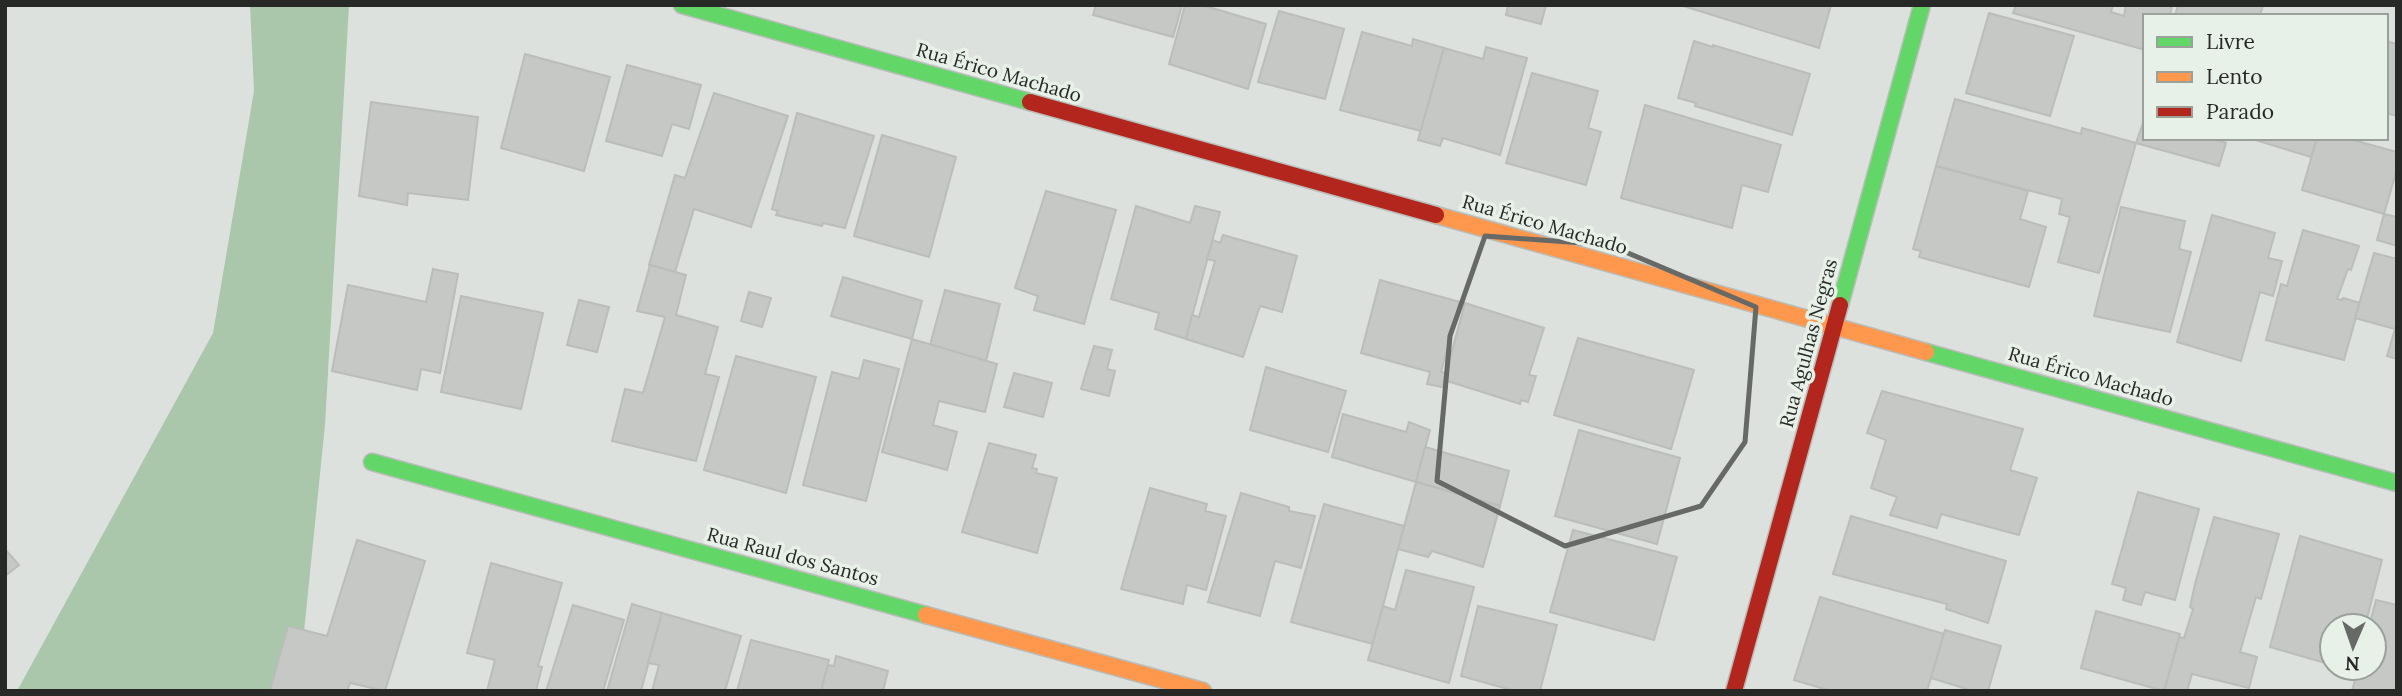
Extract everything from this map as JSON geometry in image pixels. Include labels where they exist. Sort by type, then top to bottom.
[{"type":"street","name":"Rua Érico Machado","points":[[682,5],[2397,482]]},
{"type":"street","name":"Rua Agulhas Negras","points":[[1734,691],[1922,5]]},
{"type":"street","name":"Rua Raul dos Santos","points":[[372,462],[1203,691]]},
{"type":"highlighted area","points":[[1485,236],[1609,245],[1756,307],[1745,442],[1701,506],[1565,546],[1437,481],[1450,336]]},
{"type":"green space","points":[[250,5],[349,5],[325,425],[298,691],[17,691],[213,333],[254,91]]},
{"type":"building","points":[[1096,5],[1182,5],[1173,37],[1093,15]]},
{"type":"building","points":[[1185,5],[1202,5],[1266,24],[1248,89],[1169,64]]},
{"type":"building","points":[[1508,5],[1546,5],[1541,24],[1506,15]]},
{"type":"building","points":[[1680,5],[1831,5],[1819,48]]},
{"type":"building","points":[[2016,5],[2113,5],[2111,12],[2124,16],[2126,5],[2172,5],[2170,14],[2143,14],[2143,49],[2013,13]]},
{"type":"building","points":[[2178,5],[2263,5],[2261,14],[2176,14]]},
{"type":"building","points":[[1279,11],[1344,29],[1325,99],[1258,82]]},
{"type":"building","points":[[1989,13],[2074,36],[2050,116],[1966,93]]},
{"type":"building","points":[[1362,32],[1412,46],[1413,39],[1444,48],[1421,131],[1340,110]]},
{"type":"building","points":[[1694,41],[1810,74],[1792,135],[1695,106],[1696,103],[1678,98]]},
{"type":"building","points":[[2388,42],[2397,44],[2397,116],[2388,114]]},
{"type":"building","points":[[1486,47],[1527,58],[1500,155],[1443,138],[1440,146],[1418,140],[1444,48],[1483,59]]},
{"type":"building","points":[[525,54],[610,77],[584,171],[501,148]]},
{"type":"building","points":[[627,65],[701,85],[689,129],[672,124],[662,156],[606,141]]},
{"type":"building","points":[[1532,73],[1598,91],[1588,128],[1601,132],[1586,185],[1506,163]]},
{"type":"building","points":[[714,93],[788,116],[751,227],[694,209],[675,272],[649,265],[675,175],[685,178]]},
{"type":"building","points":[[1955,99],[2081,134],[2082,128],[2136,143],[2099,273],[2058,262],[2070,217],[2059,214],[2062,199],[1936,166]]},
{"type":"building","points":[[371,102],[478,117],[468,200],[408,193],[407,205],[359,196]]},
{"type":"building","points":[[1645,105],[1781,145],[1768,192],[1742,185],[1732,228],[1621,198]]},
{"type":"building","points":[[797,113],[874,136],[845,228],[823,223],[822,226],[776,215],[778,211],[772,209]]},
{"type":"building","points":[[2143,123],[2143,140],[2216,140],[2226,143],[2219,166],[2136,143]]},
{"type":"building","points":[[882,135],[956,157],[929,257],[854,236]]},
{"type":"building","points":[[2256,140],[2316,140],[2311,157]]},
{"type":"building","points":[[2316,140],[2353,140],[2397,152],[2397,169],[2384,214],[2302,190]]},
{"type":"building","points":[[1936,166],[2028,191],[2020,219],[2046,227],[2029,287],[1919,257],[1921,251],[1913,249]]},
{"type":"building","points":[[1046,191],[1116,210],[1084,324],[1034,310],[1038,296],[1015,288]]},
{"type":"building","points":[[1136,206],[1190,223],[1195,206],[1220,212],[1186,339],[1155,329],[1159,313],[1111,299]]},
{"type":"building","points":[[2121,207],[2185,221],[2179,249],[2191,252],[2170,332],[2094,316]]},
{"type":"building","points":[[2384,214],[2397,217],[2397,246],[2377,240]]},
{"type":"building","points":[[2212,215],[2275,233],[2268,258],[2282,261],[2273,296],[2260,292],[2241,361],[2177,342]]},
{"type":"building","points":[[2303,230],[2359,246],[2337,299],[2360,303],[2344,360],[2266,340],[2281,284],[2287,286]]},
{"type":"building","points":[[1223,235],[1297,256],[1282,312],[1260,306],[1243,357],[1186,339],[1192,315],[1199,317],[1215,261],[1207,259],[1213,240],[1220,243]]},
{"type":"building","points":[[2374,253],[2397,259],[2397,359],[2387,356],[2395,329],[2355,318]]},
{"type":"building","points":[[650,265],[686,275],[676,315],[718,327],[705,374],[719,377],[696,461],[612,441],[625,389],[643,393],[665,317],[637,311]]},
{"type":"building","points":[[433,269],[458,274],[440,373],[421,369],[417,390],[332,371],[348,285],[426,302]]},
{"type":"building","points":[[843,277],[922,301],[912,339],[831,316]]},
{"type":"building","points":[[1380,280],[1460,302],[1441,372],[1446,373],[1442,387],[1427,384],[1430,372],[1361,353]]},
{"type":"building","points":[[945,290],[1000,304],[986,361],[930,345]]},
{"type":"building","points":[[749,292],[771,298],[762,327],[741,321]]},
{"type":"building","points":[[461,296],[543,313],[521,409],[441,392]]},
{"type":"building","points":[[579,300],[609,307],[597,352],[567,345]]},
{"type":"building","points":[[1465,303],[1544,328],[1529,375],[1536,376],[1528,402],[1521,400],[1520,404],[1444,380]]},
{"type":"building","points":[[1578,338],[1694,370],[1671,449],[1554,415]]},
{"type":"building","points":[[912,339],[997,364],[985,412],[939,401],[933,425],[957,432],[947,470],[882,452]]},
{"type":"building","points":[[1094,346],[1112,350],[1107,369],[1115,371],[1109,396],[1081,389]]},
{"type":"building","points":[[736,356],[816,377],[786,493],[704,470]]},
{"type":"building","points":[[864,360],[899,369],[866,501],[803,485],[832,372],[859,379]]},
{"type":"building","points":[[1266,367],[1346,391],[1328,452],[1250,430]]},
{"type":"building","points":[[1014,373],[1052,383],[1043,417],[1004,407]]},
{"type":"building","points":[[1882,391],[2023,429],[2010,470],[2037,478],[2019,535],[1941,514],[1937,528],[1890,515],[1897,497],[1871,488],[1886,440],[1867,433]]},
{"type":"building","points":[[1343,414],[1406,432],[1409,422],[1430,430],[1416,482],[1332,457]]},
{"type":"building","points":[[1579,430],[1680,458],[1657,544],[1555,516]]},
{"type":"building","points":[[989,443],[1036,455],[1032,468],[1037,469],[1036,473],[1057,478],[1037,553],[962,532]]},
{"type":"building","points":[[1425,447],[1509,471],[1500,506],[1416,482]]},
{"type":"building","points":[[1416,482],[1500,506],[1483,567],[1432,551],[1428,557],[1398,549]]},
{"type":"building","points":[[1150,488],[1207,504],[1205,511],[1226,516],[1206,590],[1187,585],[1183,604],[1121,589]]},
{"type":"building","points":[[2138,492],[2199,509],[2175,600],[2145,592],[2141,605],[2123,600],[2126,588],[2112,584]]},
{"type":"building","points":[[1241,493],[1289,507],[1289,511],[1315,516],[1301,568],[1275,561],[1260,616],[1208,602]]},
{"type":"building","points":[[1324,504],[1404,526],[1373,644],[1291,622]]},
{"type":"building","points":[[1851,516],[2006,561],[1988,623],[1946,609],[1947,604],[1833,574]]},
{"type":"building","points":[[2214,517],[2279,534],[2261,599],[2256,597],[2240,652],[2257,657],[2249,688],[2192,674],[2187,691],[2164,691],[2179,637],[2184,638],[2193,609],[2190,607],[2195,584]]},
{"type":"building","points":[[1573,530],[1677,557],[1654,640],[1550,612]]},
{"type":"building","points":[[2300,536],[2382,560],[2369,612],[2318,612],[2318,661],[2270,647]]},
{"type":"building","points":[[357,540],[425,561],[385,691],[350,683],[347,691],[270,691],[288,626],[327,636]]},
{"type":"building","points":[[5,549],[19,565],[5,576]]},
{"type":"building","points":[[491,563],[562,583],[538,666],[542,667],[536,691],[487,691],[495,660],[467,653]]},
{"type":"building","points":[[1406,570],[1474,587],[1449,683],[1368,660],[1383,606],[1395,610]]},
{"type":"building","points":[[1820,597],[1944,634],[1927,691],[1831,691],[1794,680]]},
{"type":"building","points":[[2376,600],[2397,605],[2397,691],[2352,691],[2354,682],[2388,682],[2388,612],[2373,612]]},
{"type":"building","points":[[632,604],[662,613],[641,691],[607,691]]},
{"type":"building","points":[[573,605],[624,620],[603,691],[546,691]]},
{"type":"building","points":[[1478,606],[1557,625],[1540,691],[1515,691],[1461,676]]},
{"type":"building","points":[[2096,611],[2180,634],[2164,691],[2081,668]]},
{"type":"building","points":[[662,613],[741,636],[725,691],[652,691],[659,665],[648,663]]},
{"type":"building","points":[[1945,630],[2001,646],[1988,691],[1973,691],[1931,678]]},
{"type":"building","points":[[751,640],[829,660],[821,691],[737,691]]},
{"type":"building","points":[[836,656],[888,671],[883,691],[821,691],[828,665],[834,666]]},
{"type":"traffic: fast","points":[[682,5],[1030,102]]},
{"type":"traffic: fast","points":[[1840,305],[1922,5]]},
{"type":"traffic: fast","points":[[1926,352],[2397,483]]},
{"type":"traffic: fast","points":[[372,462],[926,615]]},
{"type":"traffic: slow","points":[[1436,215],[1926,352]]},
{"type":"traffic: slow","points":[[926,615],[1203,691]]},
{"type":"traffic: jam","points":[[1030,102],[1436,215]]},
{"type":"traffic: jam","points":[[1734,691],[1840,305]]}]
